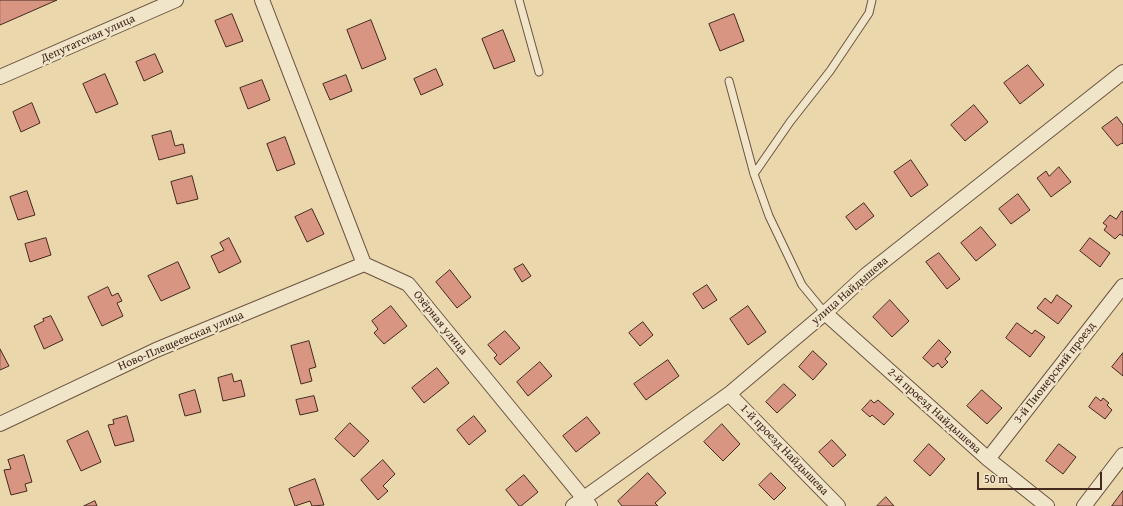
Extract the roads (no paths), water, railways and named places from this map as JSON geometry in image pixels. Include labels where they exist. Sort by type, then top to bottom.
[{"type":"street","name":"Депутатская улица","points":[[0,77],[176,0]]},
{"type":"street","points":[[262,0],[364,264]]},
{"type":"street","name":"улица Найдышева","points":[[583,503],[729,394],[825,313],[866,275],[1123,72]]},
{"type":"street","name":"Ново-Плещеевская улица","points":[[0,424],[156,350],[364,264]]},
{"type":"street","name":"Озёрная улица","points":[[364,264],[408,284],[583,503]]},
{"type":"street","name":"3-й Пионерский проезд","points":[[988,459],[1123,286]]},
{"type":"street","name":"2-й проезд Найдышева","points":[[825,313],[988,459],[1047,506]]},
{"type":"street","name":"1-й проезд Найдышева","points":[[729,394],[838,506]]},
{"type":"street","points":[[1084,506],[1123,455]]},
{"type":"lane","points":[[519,0],[539,72]]},
{"type":"lane","points":[[754,174],[790,122],[830,71],[869,13],[872,0]]},
{"type":"lane","points":[[729,81],[754,174],[769,216],[802,285],[825,313]]}]
